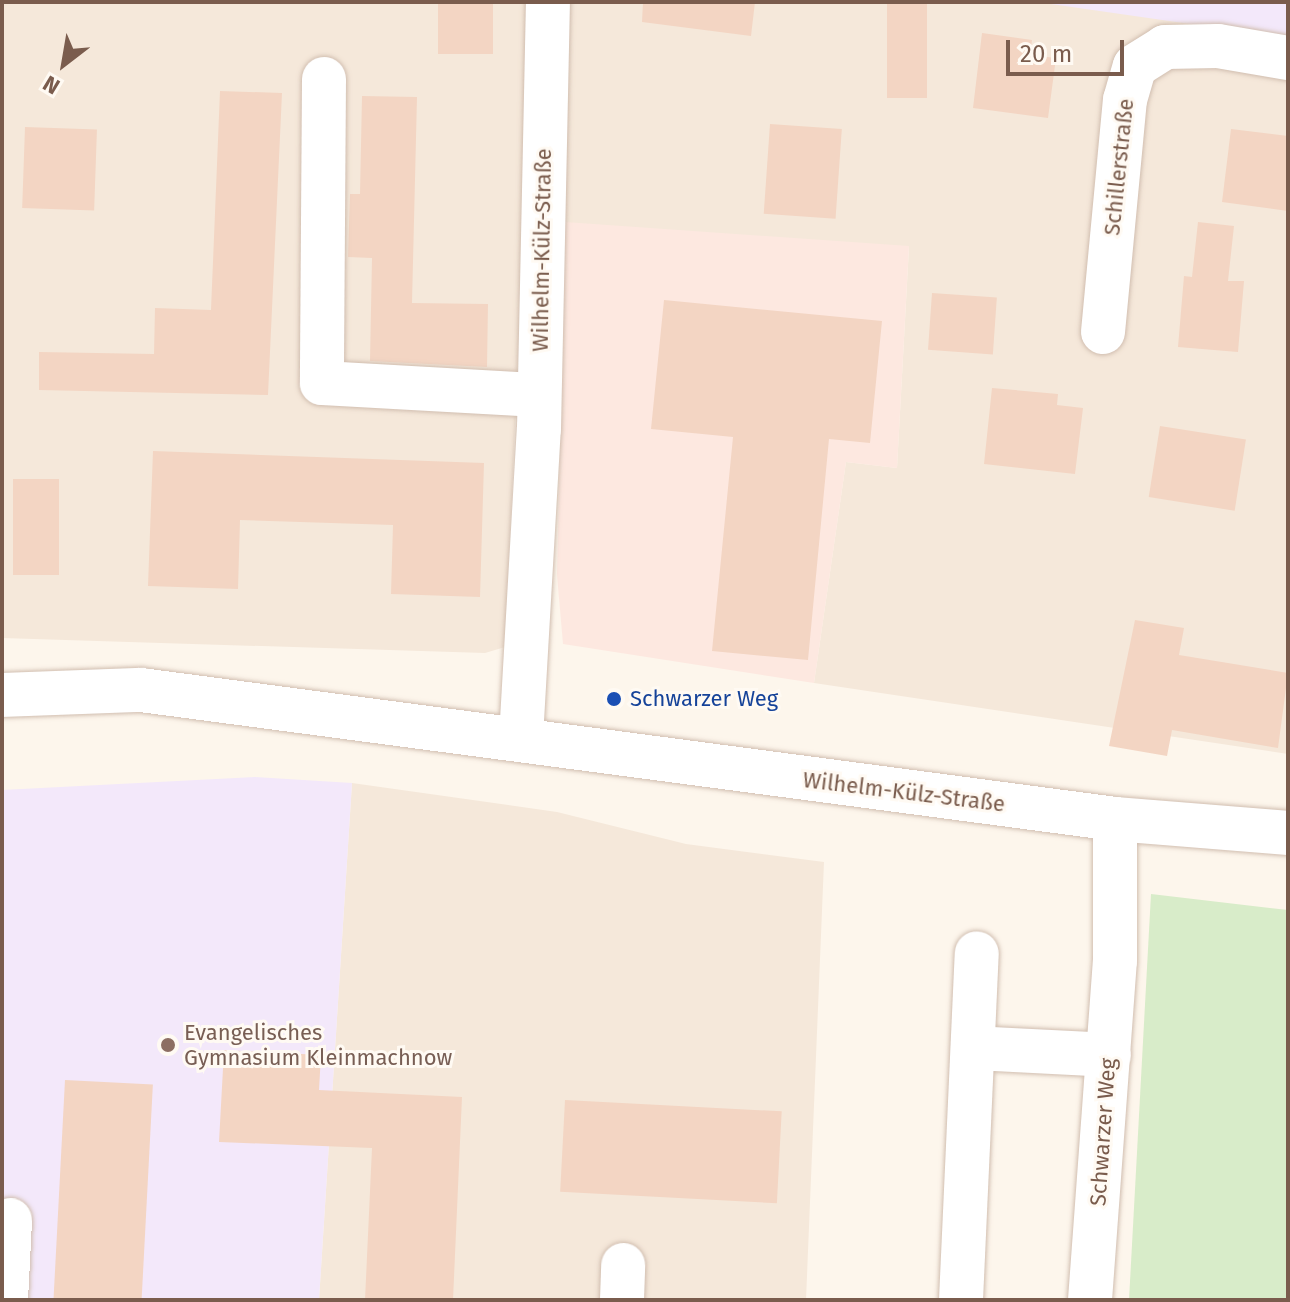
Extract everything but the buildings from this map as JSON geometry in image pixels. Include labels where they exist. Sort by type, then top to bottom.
[{"type":"street","name":"Wilhelm-Külz-Straße","points":[[521,738],[539,395],[548,2]]},
{"type":"street","name":"Schillerstraße","points":[[1103,332],[1125,100],[1135,66],[1165,47],[1218,46],[1288,58]]},
{"type":"street","points":[[324,79],[322,383],[539,395]]},
{"type":"street","name":"Wilhelm-Külz-Straße","points":[[2,695],[141,690],[1115,819],[1288,833]]},
{"type":"street","name":"Schwarzer Weg","points":[[1090,1300],[1109,1055],[1115,819]]},
{"type":"street","points":[[961,1300],[977,953]]},
{"type":"street","points":[[973,1048],[1109,1055]]},
{"type":"street","points":[[6,1300],[10,1220]]},
{"type":"shaded area","points":[[2,2],[1288,2],[1288,754],[814,683],[846,462],[897,468],[909,247],[524,222],[505,647],[485,653],[2,638]]},
{"type":"shaded area","points":[[1037,2],[1288,2],[1288,38]]},
{"type":"shaded area","points":[[565,222],[909,246],[897,468],[846,462],[814,683],[563,644],[557,575]]},
{"type":"shaded area","name":"Evangelisches Gymnasium Kleinmachnow","points":[[255,777],[352,783],[319,1300],[2,1300],[2,790]]},
{"type":"shaded area","points":[[352,783],[557,812],[686,844],[824,862],[806,1300],[319,1300]]},
{"type":"green space","points":[[1151,894],[1288,910],[1288,1300],[1129,1300]]},
{"type":"place","name":"Schwarzer Weg","points":[[614,699]]},
{"type":"place","name":"Evangelisches Gymnasium Kleinmachnow","points":[[168,1045]]}]
